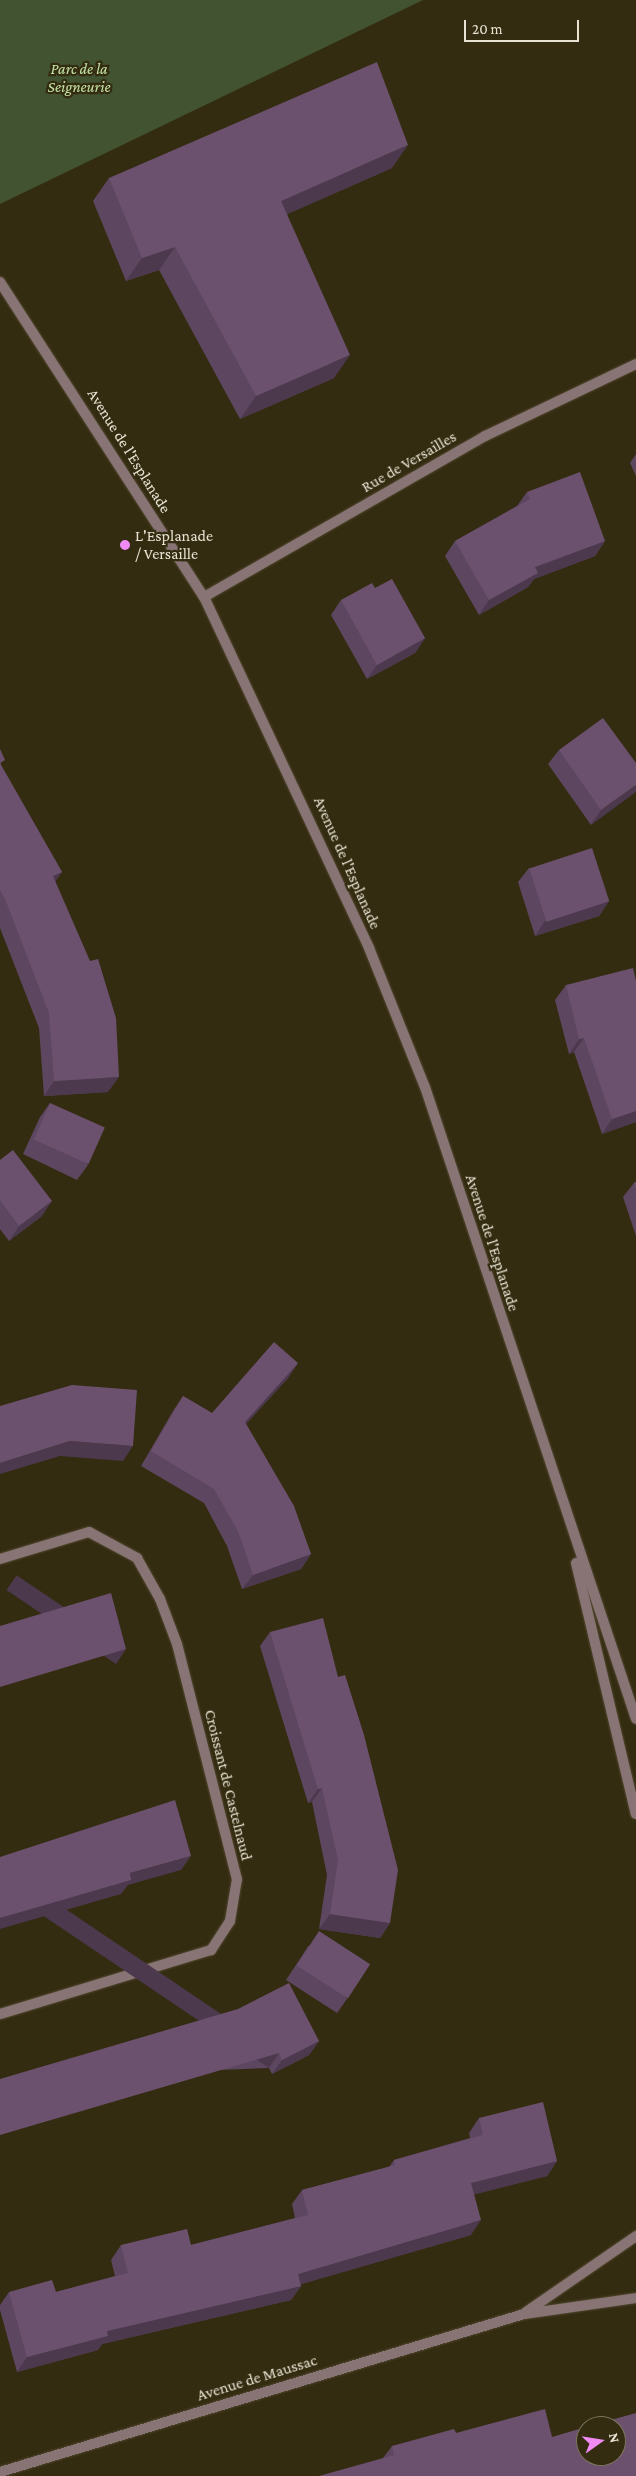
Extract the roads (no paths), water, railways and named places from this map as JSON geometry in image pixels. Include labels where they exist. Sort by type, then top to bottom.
[{"type":"street","name":"Avenue de l'Esplanade","points":[[0,282],[204,598],[305,806],[425,1087],[562,1506],[636,1719]]},
{"type":"street","name":"Rue de Versailles","points":[[204,598],[484,436],[636,364]]},
{"type":"street","name":"Avenue de l'Esplanade","points":[[562,1506],[636,1814]]},
{"type":"street","name":"Croissant de Castelnaud","points":[[0,1559],[89,1532],[136,1558],[160,1599],[177,1644],[237,1879],[230,1921],[211,1950],[0,2014]]},
{"type":"street","name":"Avenue de Maussac","points":[[524,2314],[636,2236]]},
{"type":"street","name":"Avenue de Maussac","points":[[0,2472],[524,2314],[636,2298]]},
{"type":"place","name":"L'Esplanade / Versaille","points":[[125,545]]},
{"type":"park label","name":"Parc de la Seigneurie","points":[[79,78]]}]
